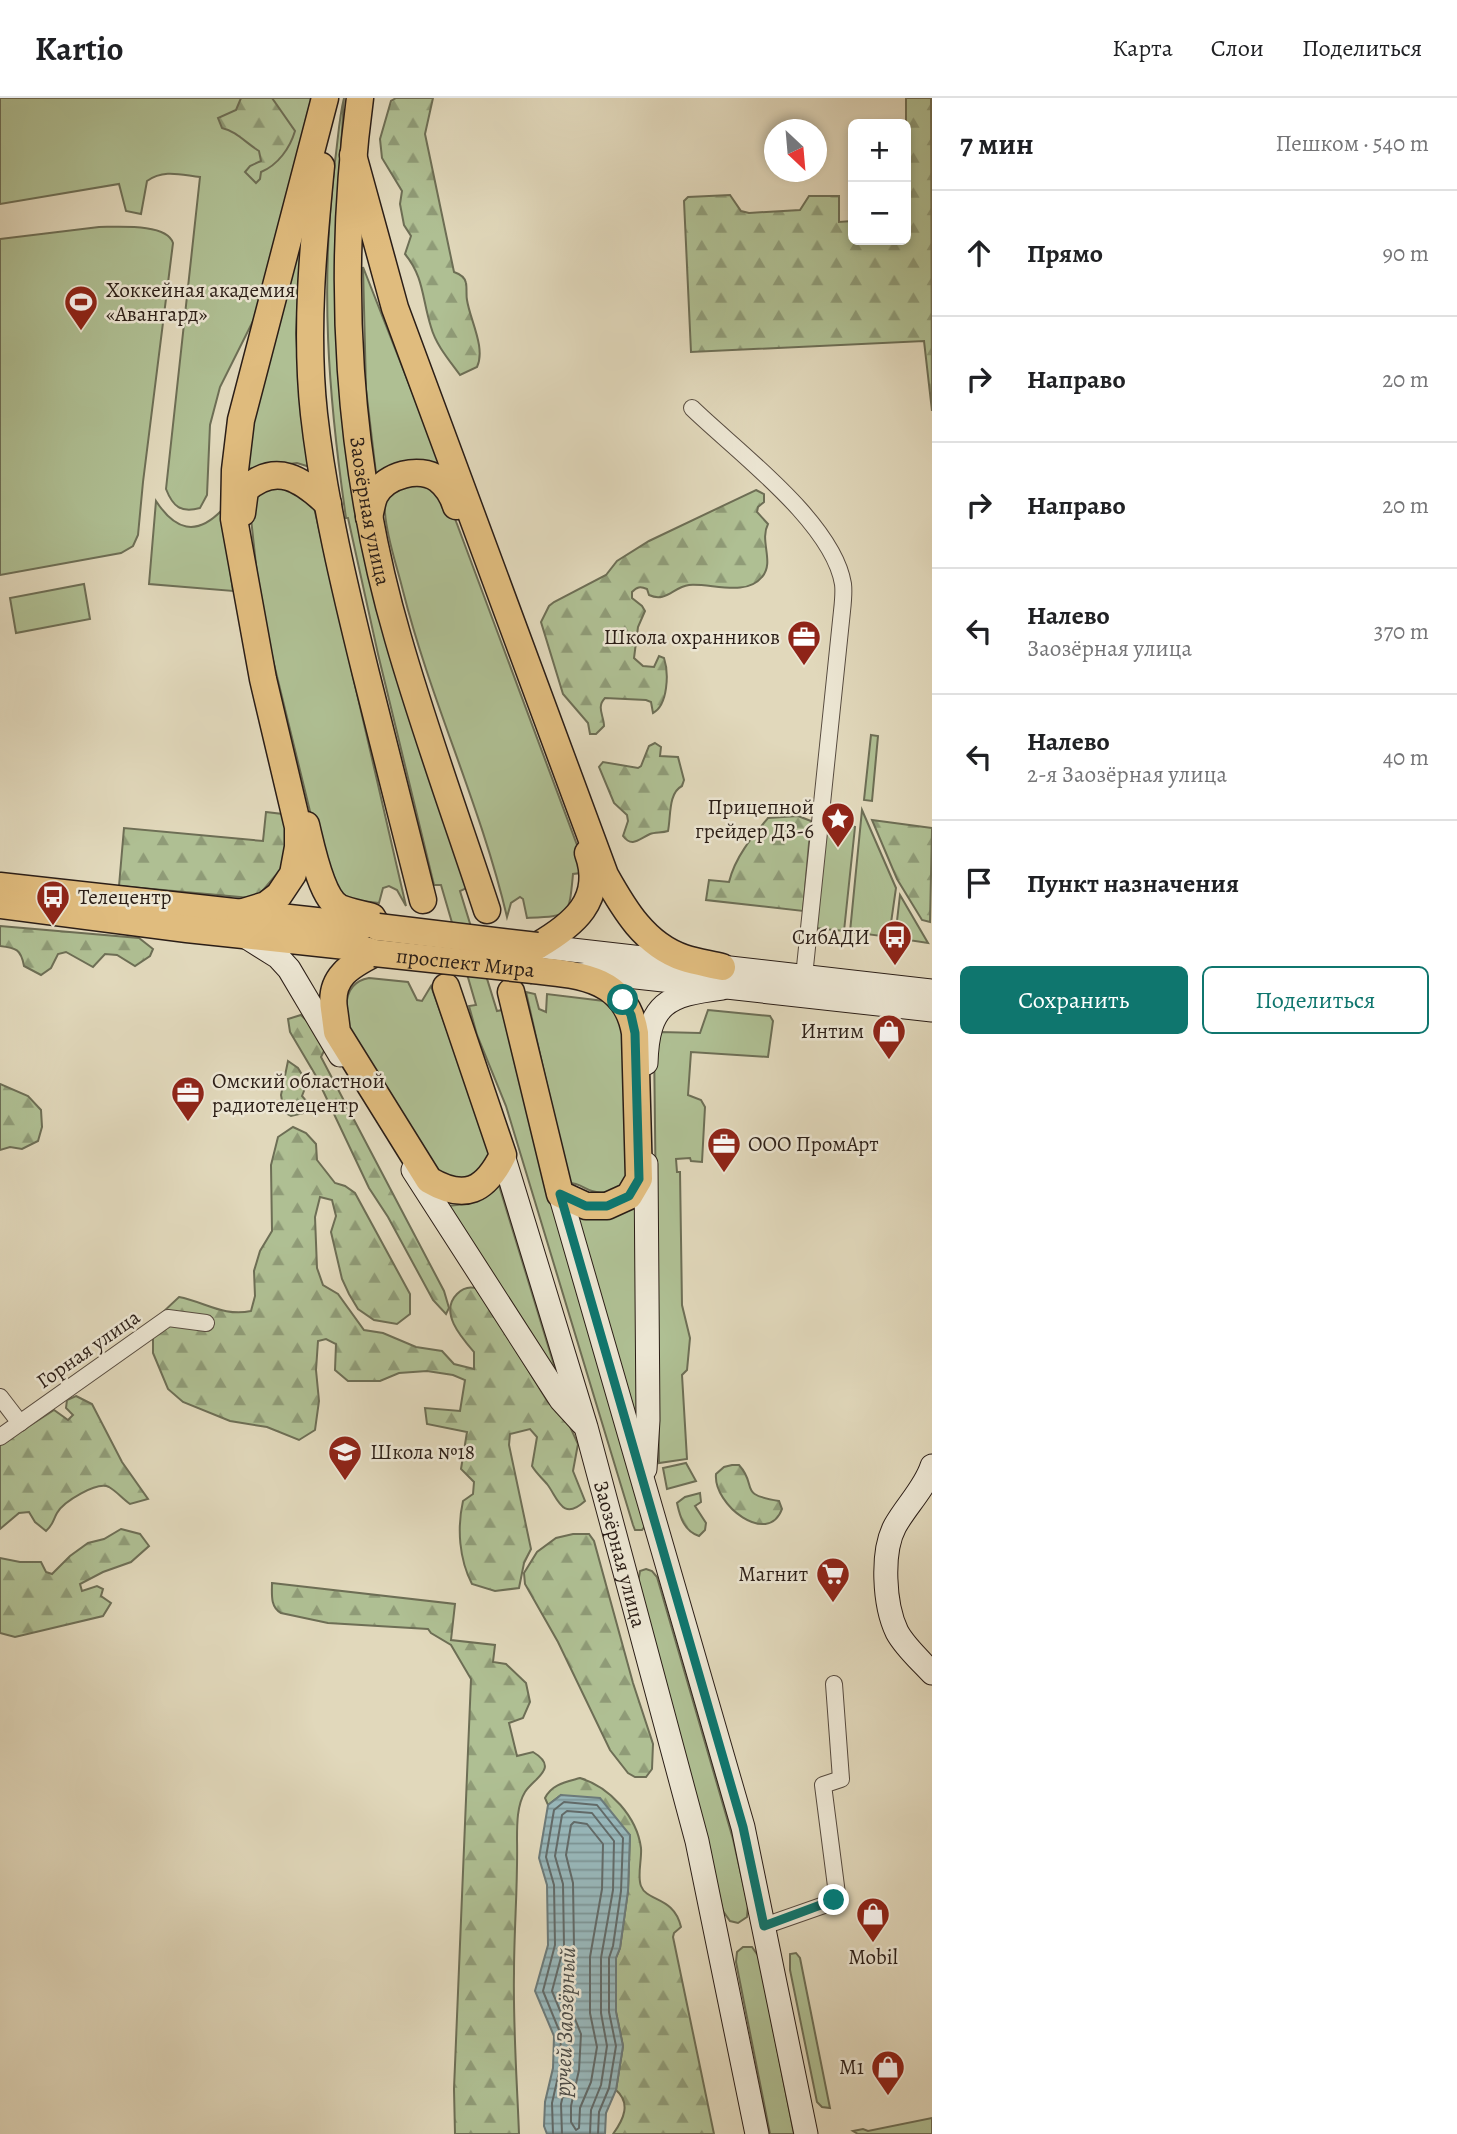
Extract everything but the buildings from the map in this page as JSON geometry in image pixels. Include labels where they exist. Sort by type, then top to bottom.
[{"type":"main road","name":"Заозёрная улица","points":[[327,98],[314,236],[310,346],[314,414],[346,593],[423,900]]},
{"type":"main road","points":[[327,98],[241,420],[235,470],[234,519],[240,560],[263,679],[298,827],[296,861],[289,882],[266,905],[240,923],[289,969],[331,1041],[561,1400],[586,1427]]},
{"type":"main road","name":"Заозёрная улица","points":[[360,98],[353,155],[348,317],[359,455],[369,517],[397,636],[486,910]]},
{"type":"main road","points":[[353,155],[367,215],[395,309],[605,875],[630,917],[654,942],[722,978]]},
{"type":"main road","points":[[369,517],[375,495],[391,478],[428,474],[439,480],[452,495],[590,861],[593,876],[580,916],[535,958]]},
{"type":"main road","points":[[328,504],[307,485],[289,476],[263,478],[253,482],[245,490],[242,502],[246,547],[271,678],[321,879],[338,907],[372,917],[377,940],[339,979],[333,1007],[337,1032],[429,1180],[447,1191],[468,1192],[488,1181],[503,1155]]},
{"type":"main road","name":"проспект Мира","points":[[0,886],[240,923],[355,947],[377,940],[803,986],[932,991]]},
{"type":"main road","name":"проспект Мира","points":[[0,905],[240,923]]},
{"type":"main road","name":"проспект Мира","points":[[535,958],[580,975],[722,978]]},
{"type":"main road","points":[[560,1194],[586,1206],[607,1206],[629,1196],[639,1179],[633,1021],[623,1000],[617,994],[580,975]]},
{"type":"main road","points":[[644,1489],[648,1420],[648,1033],[654,1017],[665,1003],[722,978]]},
{"type":"main road","name":"проспект Мира","points":[[803,986],[932,1010]]},
{"type":"main road","name":"Заозёрная улица","points":[[446,987],[503,1155],[586,1427],[697,1842],[757,2134]]},
{"type":"main road","name":"Заозёрная улица","points":[[511,992],[560,1194],[743,1827],[806,2134]]},
{"type":"main road","points":[[932,1466],[894,1529],[886,1563],[888,1595],[896,1629],[932,1673]]},
{"type":"street","points":[[692,408],[744,453],[803,514],[828,548],[843,585],[803,986]]},
{"type":"street","name":"Горная улица","points":[[0,1437],[168,1318],[206,1323]]},
{"type":"street","points":[[0,1396],[20,1423]]},
{"type":"street","points":[[764,1926],[827,1904],[834,1900],[837,1894],[823,1785],[841,1779],[834,1684]]},
{"type":"green space","points":[[0,98],[311,100],[257,313],[220,387],[210,425],[207,495],[200,508],[188,510],[178,507],[166,489],[200,177],[166,174],[153,177],[147,181],[141,214],[126,211],[119,184],[0,204]]},
{"type":"green space","points":[[241,98],[272,98],[295,131],[282,155],[273,165],[261,172],[256,183],[245,172],[250,166],[261,161],[259,151],[236,134],[222,128],[218,118],[236,110]]},
{"type":"green space","points":[[344,98],[340,166],[344,364],[469,887],[460,891],[497,1011],[507,1009],[645,1526],[642,1530],[635,1530],[633,1525],[506,1106],[477,1035],[469,1006],[476,1005],[441,885],[434,885],[346,518],[331,384],[327,296],[330,207]]},
{"type":"green space","points":[[396,98],[433,98],[425,134],[454,272],[465,281],[480,351],[477,367],[460,375],[433,334],[416,271],[405,254],[411,236],[404,225],[400,204],[402,191],[382,158],[380,139],[391,101]]},
{"type":"green space","points":[[906,98],[931,98],[932,411],[924,341],[691,352],[684,201],[688,197],[730,195],[741,211],[749,213],[800,210],[809,196],[839,196],[839,222],[848,221],[848,245],[911,245],[911,119],[906,119]]},
{"type":"green space","points":[[302,224],[296,333],[310,467],[297,463],[246,469],[251,416]]},
{"type":"green space","name":"Хоккейная академия «Авангард»","points":[[99,227],[152,229],[169,237],[173,243],[138,535],[133,546],[121,553],[0,575],[0,239]]},
{"type":"green space","points":[[363,267],[440,463],[438,466],[376,473],[366,389]]},
{"type":"green space","points":[[288,484],[313,503],[406,906],[397,890],[389,886],[383,888],[379,903],[353,900],[337,891],[318,844],[261,611],[249,500],[252,493]]},
{"type":"green space","points":[[429,485],[449,504],[580,853],[581,873],[573,874],[568,906],[559,915],[527,918],[523,899],[520,897],[511,903],[507,917],[484,835],[414,632],[390,543],[385,503],[391,488]]},
{"type":"green space","points":[[756,490],[764,494],[764,502],[757,512],[768,524],[765,537],[767,565],[762,577],[755,583],[738,588],[683,586],[660,597],[649,595],[647,589],[639,587],[634,590],[632,598],[645,611],[638,627],[634,658],[643,666],[654,667],[659,656],[664,658],[667,680],[662,703],[653,713],[651,702],[646,700],[605,698],[601,708],[604,726],[596,734],[590,734],[588,723],[563,694],[541,622],[549,606],[606,575],[617,561],[649,541]]},
{"type":"green space","points":[[156,501],[178,524],[186,526],[203,524],[222,510],[233,591],[149,584]]},
{"type":"green space","points":[[84,584],[90,619],[16,633],[10,598]]},
{"type":"green space","points":[[871,735],[878,736],[872,801],[864,800]]},
{"type":"green space","points":[[655,743],[661,747],[660,756],[678,757],[684,780],[672,800],[668,831],[652,833],[633,842],[623,836],[628,821],[627,815],[614,803],[599,767],[603,762],[638,768],[649,746]]},
{"type":"green space","points":[[862,810],[896,888],[889,937],[850,932]]},
{"type":"green space","points":[[266,812],[291,815],[286,863],[259,895],[251,898],[119,886],[124,828],[263,841]]},
{"type":"green space","points":[[798,816],[811,821],[803,911],[706,900],[709,880],[729,882],[740,856],[768,818]]},
{"type":"green space","points":[[872,820],[932,828],[930,922],[922,920],[897,879]]},
{"type":"green space","points":[[845,824],[855,827],[844,931],[815,928],[825,834]]},
{"type":"green space","points":[[900,895],[928,943],[895,938]]},
{"type":"green space","points":[[0,926],[139,938],[153,949],[150,956],[135,966],[117,955],[105,954],[93,967],[66,952],[58,954],[51,968],[41,975],[24,966],[17,950],[0,946]]},
{"type":"green space","points":[[369,978],[408,982],[417,1000],[422,1001],[431,986],[488,1144],[490,1159],[471,1180],[442,1183],[354,1045],[347,1015],[348,996],[359,982]]},
{"type":"green space","points":[[526,992],[535,994],[539,1009],[546,1012],[547,994],[604,1001],[624,1023],[627,1185],[601,1192],[569,1183]]},
{"type":"green space","points":[[708,1010],[770,1016],[773,1021],[768,1057],[691,1052],[688,1095],[701,1100],[705,1107],[702,1162],[691,1161],[690,1158],[676,1159],[677,1172],[680,1172],[682,1305],[690,1338],[687,1370],[682,1375],[687,1459],[659,1463],[654,1042],[660,1032],[700,1033]]},
{"type":"green space","points":[[301,1015],[318,1032],[325,1049],[321,1057],[444,1291],[449,1308],[446,1314],[433,1300],[388,1217],[369,1188],[316,1076],[290,1032],[288,1019]]},
{"type":"green space","points":[[288,1061],[298,1068],[307,1083],[302,1096],[308,1103],[308,1112],[291,1116],[284,1112],[281,1095]]},
{"type":"green space","points":[[0,1084],[28,1096],[41,1110],[42,1127],[38,1141],[22,1149],[10,1147],[0,1150]]},
{"type":"green space","points":[[293,1127],[306,1133],[316,1144],[317,1160],[335,1183],[355,1193],[410,1294],[410,1314],[397,1324],[374,1320],[358,1309],[342,1279],[331,1232],[336,1216],[332,1200],[320,1197],[315,1217],[317,1268],[323,1285],[338,1294],[364,1330],[383,1333],[416,1347],[442,1351],[454,1364],[474,1369],[474,1352],[454,1324],[450,1309],[459,1292],[469,1288],[478,1289],[548,1402],[567,1420],[578,1444],[573,1471],[585,1501],[571,1509],[562,1506],[532,1466],[537,1437],[530,1429],[510,1434],[509,1445],[531,1549],[524,1563],[519,1588],[495,1591],[472,1584],[464,1564],[460,1533],[463,1501],[473,1494],[474,1482],[461,1469],[467,1432],[427,1424],[425,1408],[460,1411],[465,1380],[427,1371],[399,1373],[380,1381],[348,1381],[335,1370],[336,1344],[326,1339],[318,1341],[316,1370],[319,1401],[315,1430],[299,1440],[267,1427],[230,1421],[183,1402],[168,1389],[153,1353],[153,1335],[162,1313],[179,1297],[223,1311],[251,1311],[255,1296],[254,1271],[260,1251],[272,1231],[271,1165],[278,1137]]},
{"type":"green space","points":[[498,1182],[557,1375],[447,1206],[466,1204]]},
{"type":"green space","points":[[635,1205],[639,1426],[575,1216]]},
{"type":"green space","points":[[76,1396],[92,1404],[122,1462],[148,1499],[130,1504],[109,1487],[97,1487],[60,1508],[46,1531],[35,1522],[29,1512],[19,1513],[0,1529],[0,1445],[54,1410],[68,1420],[73,1415],[66,1408],[67,1400]]},
{"type":"green space","points":[[686,1463],[696,1481],[667,1489],[663,1468]]},
{"type":"green space","points":[[739,1465],[748,1479],[750,1489],[757,1496],[779,1501],[782,1509],[775,1520],[765,1524],[754,1523],[732,1509],[723,1498],[717,1486],[716,1474],[724,1467]]},
{"type":"green space","points":[[700,1493],[701,1502],[695,1506],[706,1523],[705,1530],[699,1536],[686,1527],[677,1503],[685,1497]]},
{"type":"green space","points":[[121,1529],[140,1534],[149,1546],[131,1562],[80,1584],[82,1591],[97,1586],[103,1589],[101,1596],[111,1603],[103,1616],[15,1637],[0,1633],[0,1558],[41,1562],[46,1572],[52,1574],[88,1543],[104,1539]]},
{"type":"green space","points":[[589,1534],[594,1541],[633,1683],[653,1744],[652,1769],[646,1777],[635,1777],[628,1773],[610,1750],[558,1642],[525,1584],[524,1573],[537,1552],[556,1538]]},
{"type":"green space","points":[[646,1569],[657,1577],[733,1839],[748,1905],[747,1917],[738,1923],[730,1921],[723,1911],[638,1583],[640,1571]]},
{"type":"green space","points":[[272,1583],[455,1604],[451,1640],[495,1645],[493,1662],[506,1664],[526,1683],[530,1702],[523,1718],[509,1723],[517,1756],[533,1752],[541,1758],[545,1768],[525,1792],[517,1821],[514,1993],[519,2134],[455,2134],[454,2089],[471,1679],[451,1645],[428,1629],[328,1623],[281,1613],[273,1604]]},
{"type":"green space","points":[[580,1778],[602,1788],[628,1815],[641,1848],[641,1886],[649,1895],[673,1910],[678,1917],[681,1927],[673,1937],[714,2134],[613,2134],[620,2123],[625,2106],[616,2090],[623,2046],[616,2012],[616,1958],[620,1948],[628,1891],[630,1835],[561,1795],[548,1805],[545,1798],[551,1790],[560,1784]]},
{"type":"green space","points":[[743,1947],[752,1947],[759,1957],[794,2134],[770,2134],[736,1962],[737,1952]]},
{"type":"green space","points":[[796,1953],[800,1958],[830,2108],[822,2107],[817,2102],[790,1970],[790,1954]]},
{"type":"green space","points":[[932,2118],[932,2134],[858,2134],[853,2131],[868,2131]]},
{"type":"water","name":"ручей Заозёрный","points":[[561,1795],[600,1798],[630,1835],[628,1891],[620,1948],[616,1958],[616,2012],[623,2046],[616,2090],[606,2113],[605,2134],[547,2134],[544,2126],[545,2102],[553,2068],[554,2036],[535,1991],[548,1945],[547,1885],[539,1858],[548,1805]]},
{"type":"place","name":"Хоккейная академия «Авангард»","points":[[81,332]]},
{"type":"place","name":"Школа охранников","points":[[804,667]]},
{"type":"place","name":"Прицепной грейдер ДЗ-6","points":[[838,849]]},
{"type":"place","name":"Телецентр","points":[[53,927]]},
{"type":"place","name":"СибАДИ","points":[[895,967]]},
{"type":"place","name":"Интим","points":[[889,1061]]},
{"type":"place","name":"Омский областной радиотелецентр","points":[[188,1123]]},
{"type":"place","name":"ООО ПромАрт","points":[[724,1174]]},
{"type":"place","name":"Школа №18","points":[[345,1482]]},
{"type":"place","name":"Магнит","points":[[833,1604]]},
{"type":"place","name":"Mobil","points":[[873,1944]]},
{"type":"place","name":"М1","points":[[888,2097]]},
{"type":"route","points":[[623,1000],[631,1015],[635,1033],[639,1179],[629,1196],[607,1206],[586,1206],[560,1194],[743,1827],[764,1926],[834,1900]]}]
